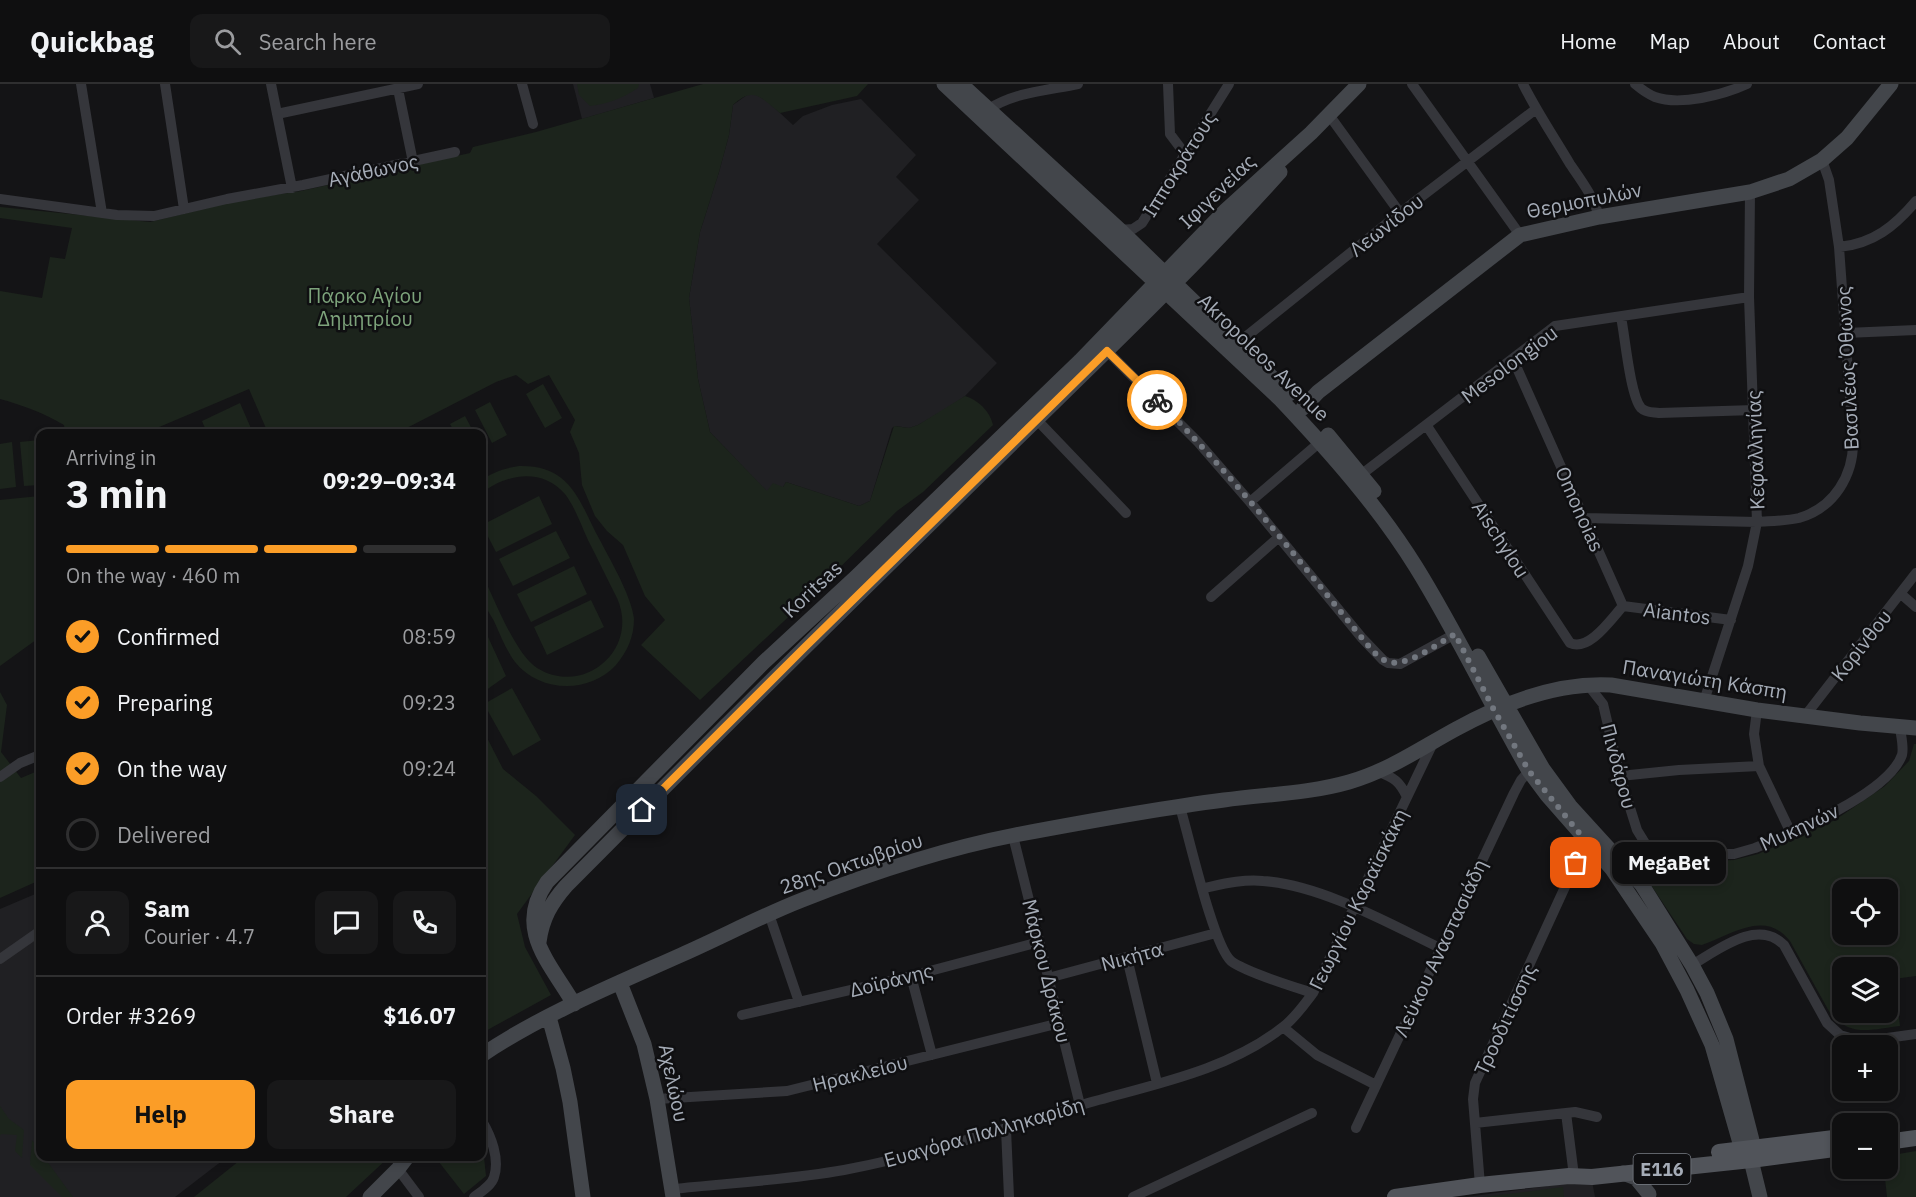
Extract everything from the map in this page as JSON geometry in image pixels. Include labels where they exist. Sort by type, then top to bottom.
[{"type":"main road","points":[[1898,1129],[1916,1127]]},
{"type":"main road","points":[[1898,1140],[1916,1138]]},
{"type":"main road","name":"E116","points":[[1395,1197],[1480,1185],[1666,1169],[1832,1139]]},
{"type":"main road","name":"E116","points":[[1574,1176],[1592,1169],[1749,1153],[1832,1149]]},
{"type":"street","points":[[81,84],[102,213]]},
{"type":"street","points":[[165,84],[184,209]]},
{"type":"street","points":[[271,84],[292,188]]},
{"type":"street","points":[[277,114],[418,84]]},
{"type":"street","points":[[522,84],[532,124]]},
{"type":"street","name":"Akropoleos Avenue","points":[[944,84],[1165,283],[1238,343],[1303,408],[1362,474],[1410,541],[1443,594],[1500,708]]},
{"type":"street","name":"Akropoleos Avenue","points":[[961,84],[1120,230],[1165,283],[1320,442],[1376,509],[1402,546],[1500,708]]},
{"type":"street","points":[[989,109],[1017,96],[1078,84]]},
{"type":"street","points":[[1168,84],[1170,135],[1185,154]]},
{"type":"street","name":"Ιπποκράτους","points":[[1120,230],[1133,229],[1142,222],[1229,84]]},
{"type":"street","name":"Ιφιγενείας","points":[[1165,283],[1269,183],[1311,133],[1359,84]]},
{"type":"street","points":[[1412,84],[1520,235]]},
{"type":"street","points":[[1523,84],[1594,202],[1599,217]]},
{"type":"street","points":[[1635,84],[1655,97],[1678,100],[1722,93],[1747,84]]},
{"type":"street","name":"Θερμοπυλών","points":[[1303,408],[1314,396],[1520,235],[1599,217],[1750,192],[1789,179],[1822,160],[1847,138],[1891,84]]},
{"type":"street","points":[[398,89],[413,162]]},
{"type":"street","name":"Λεωνίδου","points":[[1238,343],[1400,213],[1536,109]]},
{"type":"street","points":[[1329,115],[1400,213]]},
{"type":"street","name":"Αγάθωνος","points":[[0,199],[145,217],[455,152]]},
{"type":"street","name":"Βασιλέως Όθωνος","points":[[1585,518],[1757,522],[1784,520],[1807,515],[1831,499],[1844,482],[1854,447],[1839,247],[1828,180],[1822,160]]},
{"type":"street","name":"Κεφαλληνίας","points":[[1704,701],[1748,566],[1757,522],[1749,297],[1750,192]]},
{"type":"street","points":[[1839,247],[1858,244],[1878,236],[1896,223],[1915,204]]},
{"type":"street","name":"Koritsas","points":[[539,945],[544,917],[561,891],[901,559],[1036,420],[1107,351],[1165,283]]},
{"type":"street","name":"Koritsas","points":[[574,1004],[539,945],[532,923],[535,903],[540,892],[561,867],[763,663],[856,578],[1165,283]]},
{"type":"street","name":"Mesolongiou","points":[[1362,474],[1555,326],[1749,297]]},
{"type":"street","points":[[1622,317],[1632,385],[1639,405],[1645,411],[1659,413],[1754,410]]},
{"type":"street","points":[[1846,333],[1916,330]]},
{"type":"street","points":[[1107,351],[1198,442],[1383,660],[1400,664],[1455,634]]},
{"type":"street","name":"Omonoias","points":[[1514,359],[1623,606]]},
{"type":"street","points":[[1036,420],[1126,513]]},
{"type":"street","name":"Aischylou","points":[[1427,426],[1566,639],[1574,645],[1590,641],[1623,606]]},
{"type":"street","points":[[1250,502],[1320,442]]},
{"type":"street","points":[[1211,597],[1279,537]]},
{"type":"street","name":"Κορίνθου","points":[[1805,716],[1916,573]]},
{"type":"street","points":[[1901,594],[1916,607]]},
{"type":"street","name":"Aiantos","points":[[1623,606],[1731,620]]},
{"type":"street","name":"Παναγιώτη Κάσπη","points":[[1500,708],[1558,689],[1588,685],[1629,688],[1757,711],[1916,728]]},
{"type":"street","name":"Πινδάρου","points":[[1588,685],[1603,704],[1620,776],[1640,837],[1650,847]]},
{"type":"street","points":[[1500,708],[1529,771],[1600,855],[1662,943],[1712,1045],[1749,1153]]},
{"type":"street","points":[[1500,708],[1570,806],[1642,885],[1707,993],[1726,1039],[1760,1197]]},
{"type":"street","name":"28ης Οκτωβρίου","points":[[1261,795],[1278,796],[1324,789],[1378,772],[1454,730],[1500,708]]},
{"type":"street","points":[[1757,711],[1754,734],[1759,766],[1791,833]]},
{"type":"street","name":"Μυκηνών","points":[[1650,847],[1662,851],[1734,854],[1755,848],[1833,814],[1880,782],[1902,755],[1900,728]]},
{"type":"street","name":"28ης Οκτωβρίου","points":[[486,1051],[509,1037],[574,1004],[769,914],[882,872],[960,848],[1013,836],[1261,795],[1348,772],[1431,735],[1454,730]]},
{"type":"street","name":"Γεωργίου Καραϊσκάκη","points":[[1283,1027],[1300,1011],[1313,993],[1356,908],[1433,743]]},
{"type":"street","points":[[0,777],[20,763],[36,757]]},
{"type":"street","points":[[1620,776],[1759,766]]},
{"type":"street","name":"Λεύκου Αναστασιάδη","points":[[1356,1128],[1514,793],[1529,771]]},
{"type":"street","name":"Γεωργίου Καραϊσκάκη","points":[[1378,772],[1395,778],[1407,797]]},
{"type":"street","points":[[1180,807],[1216,933],[1224,953],[1239,966],[1313,993]]},
{"type":"street","name":"Τροοδιτίσσης","points":[[1480,1185],[1473,1098],[1475,1083],[1576,863],[1580,834]]},
{"type":"street","name":"Μάρκου Δράκου","points":[[1013,836],[1080,1106]]},
{"type":"street","points":[[1576,863],[1589,855],[1600,855]]},
{"type":"street","points":[[1203,888],[1263,881],[1312,891],[1356,908],[1440,948]]},
{"type":"street","points":[[769,914],[798,1002]]},
{"type":"street","name":"Νικήτα","points":[[1048,978],[1216,933]]},
{"type":"street","points":[[0,958],[36,934]]},
{"type":"street","points":[[1692,965],[1739,939],[1767,934],[1784,945],[1827,1023],[1840,1035],[1867,1041],[1916,1034]]},
{"type":"street","name":"Δοϊράνης","points":[[742,1015],[911,976],[1040,942]]},
{"type":"street","points":[[1127,958],[1157,1083]]},
{"type":"street","points":[[911,976],[932,1055]]},
{"type":"street","name":"Αχελώου","points":[[620,983],[644,1044],[657,1100],[673,1193]]},
{"type":"street","points":[[549,1017],[570,1102],[583,1197]]},
{"type":"street","name":"Ηρακλείου","points":[[657,1100],[787,1091],[1060,1023]]},
{"type":"street","points":[[1283,1027],[1317,1055],[1376,1085]]},
{"type":"street","name":"Ευαγόρα Παλληκαρίδη","points":[[673,1193],[809,1176],[846,1169],[1006,1129],[1232,1059],[1283,1027]]},
{"type":"street","points":[[1475,1123],[1580,1112],[1597,1117]]},
{"type":"street","points":[[1133,1197],[1312,1113]]},
{"type":"street","points":[[1566,1113],[1574,1176]]},
{"type":"street","points":[[1006,1129],[1009,1197]]},
{"type":"street","points":[[474,1197],[494,1177],[493,1147],[486,1130]]},
{"type":"street","points":[[370,1197],[404,1161]]},
{"type":"street","points":[[398,1169],[419,1197]]},
{"type":"street","points":[[1649,1196],[1654,1179],[1666,1169]]},
{"type":"street","points":[[1623,1173],[1636,1178],[1649,1196]]},
{"type":"shaded area","points":[[573,84],[650,84],[654,98],[582,119]]},
{"type":"shaded area","points":[[755,94],[767,101],[793,125],[803,116],[832,105],[861,99],[916,155],[896,177],[919,200],[877,244],[997,363],[965,396],[948,408],[918,425],[909,428],[895,426],[892,428],[870,501],[859,506],[786,482],[783,487],[767,492],[710,432],[698,379],[689,298],[700,232],[729,135],[733,105],[747,95]]},
{"type":"shaded area","points":[[36,894],[36,1161],[222,1161],[175,1197],[0,1197],[0,909]]},
{"type":"shaded area","points":[[1592,1181],[1595,1197],[1466,1197],[1570,1183]]},
{"type":"green space","points":[[577,84],[639,84],[638,88],[621,98],[590,106],[579,95]]},
{"type":"green space","name":"Πάρκο Αγίου Δημητρίου","points":[[703,84],[868,84],[857,96],[780,113],[758,96],[747,96],[733,105],[729,135],[700,232],[689,298],[698,379],[710,432],[767,491],[773,483],[783,487],[786,482],[859,506],[870,501],[894,426],[909,428],[918,425],[965,396],[983,407],[993,425],[923,492],[897,511],[700,700],[641,645],[665,620],[645,596],[623,545],[595,516],[582,485],[579,453],[570,432],[575,420],[549,375],[528,384],[516,375],[496,382],[405,429],[266,429],[249,389],[154,429],[64,429],[64,425],[33,410],[0,399],[0,291],[42,298],[50,257],[65,259],[72,228],[0,218],[0,207],[150,222],[240,200],[301,191],[470,153],[473,147],[536,132]]},
{"type":"green space","points":[[543,384],[562,418],[545,428],[526,394]]},
{"type":"green space","points":[[490,402],[507,435],[492,443],[475,410]]},
{"type":"green space","points":[[240,403],[251,429],[205,429],[202,421]]},
{"type":"green space","points":[[465,416],[472,429],[453,429],[450,424]]},
{"type":"green space","points":[[36,440],[36,485],[24,486],[20,442]]},
{"type":"green space","points":[[12,442],[16,487],[0,489],[0,444]]},
{"type":"green space","points":[[519,466],[547,470],[558,475],[566,483],[581,502],[628,598],[634,619],[629,644],[616,665],[592,681],[565,686],[538,680],[525,672],[509,652],[486,606],[486,582],[521,651],[537,668],[555,675],[573,676],[589,672],[603,663],[614,650],[621,635],[622,617],[617,598],[565,494],[556,485],[546,480],[524,476],[502,481],[486,490],[486,478]]},
{"type":"green space","points":[[36,496],[36,640],[0,666],[0,500]]},
{"type":"green space","points":[[539,496],[552,524],[496,552],[486,533],[486,523]]},
{"type":"green space","points":[[556,531],[570,558],[513,586],[499,559]]},
{"type":"green space","points":[[574,566],[587,594],[531,622],[517,594]]},
{"type":"green space","points":[[591,600],[604,627],[547,655],[534,627]]},
{"type":"green space","points":[[486,633],[506,676],[486,690]]},
{"type":"green space","points":[[512,688],[541,740],[513,756],[486,708],[486,703]]},
{"type":"green space","points":[[0,692],[7,705],[1,752],[21,778],[36,772],[36,882],[0,898]]},
{"type":"green space","points":[[486,736],[503,769],[536,796],[575,835],[517,914],[525,947],[551,995],[486,1031]]},
{"type":"green space","points":[[1914,744],[1916,744],[1916,976],[1898,978],[1898,957],[1832,957],[1832,1015],[1790,941],[1780,932],[1770,927],[1748,927],[1702,945],[1694,944],[1687,939],[1651,885],[1685,859],[1734,860],[1758,854],[1835,820],[1885,786],[1909,761]]},
{"type":"green space","points":[[1898,1010],[1900,1026],[1862,1030],[1841,1023],[1898,1023]]},
{"type":"green space","points":[[0,1106],[9,1119],[24,1130],[22,1158],[15,1151],[17,1135],[1,1134],[0,1136]]},
{"type":"green space","points":[[32,1140],[36,1146],[36,1161],[47,1161],[73,1197],[62,1197],[30,1165]]},
{"type":"green space","points":[[1916,1151],[1916,1197],[1887,1197],[1885,1179],[1898,1179],[1898,1154]]},
{"type":"green space","points":[[239,1161],[385,1161],[346,1197],[194,1197]]},
{"type":"green space","points":[[438,1161],[484,1161],[486,1176],[464,1194]]},
{"type":"green space","points":[[1563,1187],[1564,1197],[1483,1197]]},
{"type":"way so far","points":[[1157,400],[1198,442],[1383,660],[1400,664],[1455,634],[1494,710],[1529,771],[1546,795],[1580,834],[1576,863]]},
{"type":"place","name":"MegaBet","points":[[1576,863]]},
{"type":"route","points":[[642,810],[1107,351],[1157,400]]}]
